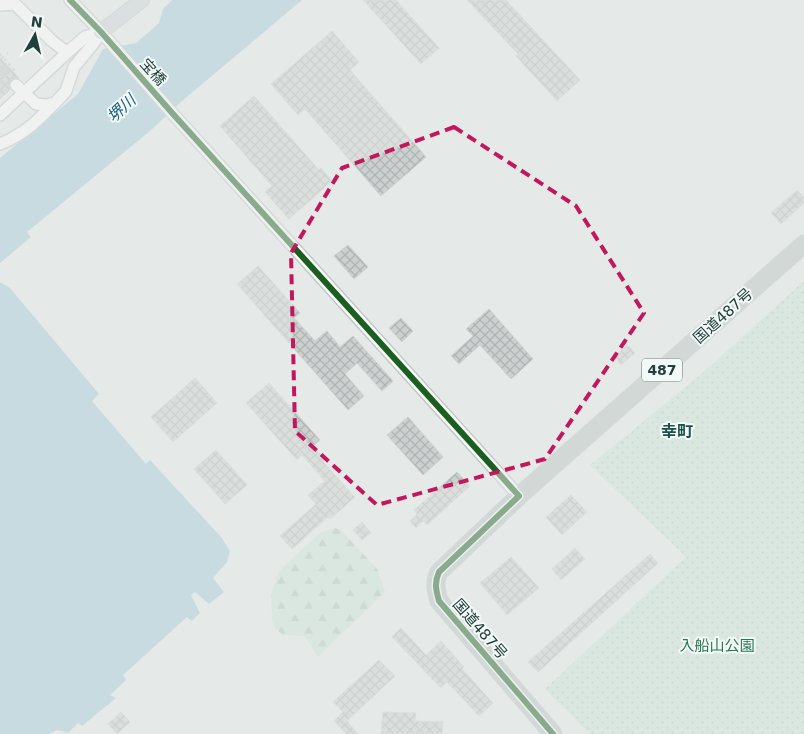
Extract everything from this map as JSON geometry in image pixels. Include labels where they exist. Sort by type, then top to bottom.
[{"type":"highway","name":"国道487号","points":[[553,734],[439,601],[436,580],[439,572],[519,496],[804,244]]},
{"type":"main road","points":[[101,32],[142,0]]},
{"type":"street","name":"宝橋","points":[[70,0],[101,32],[519,496]]},
{"type":"street","points":[[0,5],[15,4],[59,48],[65,51],[70,50]]},
{"type":"street","points":[[0,115],[20,85],[70,50],[85,37],[101,32]]},
{"type":"street","points":[[0,144],[17,137],[37,121],[66,91],[74,67],[101,32]]},
{"type":"street","points":[[20,85],[32,105],[55,103]]},
{"type":"path","points":[[2,58],[8,53]]},
{"type":"path","points":[[0,54],[20,85]]},
{"type":"highlighted area","points":[[454,127],[576,206],[644,313],[545,459],[377,505],[295,431],[291,253],[342,168]]},
{"type":"green space","name":"入船山公園","points":[[804,281],[804,734],[590,734],[545,689],[686,557],[590,465],[699,376]]},
{"type":"green space","points":[[335,528],[342,531],[378,570],[385,592],[318,657],[305,636],[283,635],[275,628],[272,621],[271,595],[279,571],[321,532]]},
{"type":"water","name":"堺川","points":[[172,0],[302,0],[182,101],[150,131],[27,232],[31,237],[0,263],[0,158],[78,94],[103,49],[136,43],[159,23],[163,9]]},
{"type":"water","points":[[0,282],[10,288],[99,394],[92,401],[146,464],[150,460],[221,537],[230,551],[227,562],[213,578],[224,592],[209,604],[195,592],[191,595],[200,613],[192,621],[187,617],[123,675],[126,680],[110,695],[116,698],[82,726],[78,723],[68,733],[57,730],[49,734],[0,734]]},
{"type":"building","points":[[363,0],[396,0],[439,48],[421,64]]},
{"type":"building","points":[[467,0],[506,0],[580,80],[557,101],[516,56],[518,54]]},
{"type":"building","points":[[332,31],[359,62],[350,70],[426,157],[381,196],[305,109],[298,115],[271,84]]},
{"type":"building","points":[[0,57],[19,78],[10,80],[10,90],[0,99]]},
{"type":"building","points":[[254,96],[319,170],[321,168],[332,181],[289,219],[265,192],[272,186],[220,126]]},
{"type":"building","points":[[797,190],[804,197],[804,203],[781,224],[771,213]]},
{"type":"building","points":[[348,245],[368,267],[354,279],[334,256]]},
{"type":"building","points":[[258,266],[300,313],[294,318],[315,341],[327,331],[340,347],[353,336],[393,381],[382,391],[357,363],[345,374],[364,396],[348,410],[237,284]]},
{"type":"building","points":[[489,309],[533,359],[511,379],[480,345],[459,364],[451,356],[473,336],[466,329]]},
{"type":"building","points":[[401,318],[413,331],[402,342],[389,328]]},
{"type":"building","points":[[628,345],[635,353],[621,365],[614,357]]},
{"type":"building","points":[[195,378],[217,403],[173,442],[151,417]]},
{"type":"building","points":[[269,383],[320,440],[313,446],[325,460],[323,462],[355,497],[330,519],[328,517],[292,549],[280,536],[316,504],[308,495],[325,481],[302,455],[297,460],[246,403]]},
{"type":"building","points":[[408,417],[443,457],[423,475],[387,435]]},
{"type":"building","points":[[216,450],[247,485],[225,504],[194,469]]},
{"type":"building","points":[[457,472],[470,486],[427,525],[423,521],[416,528],[410,521],[417,514],[414,510]]},
{"type":"building","points":[[571,495],[587,512],[562,535],[546,517]]},
{"type":"building","points":[[362,522],[371,533],[362,540],[353,530]]},
{"type":"building","points":[[575,548],[585,559],[561,580],[552,569]]},
{"type":"building","points":[[650,554],[658,563],[538,672],[528,662]]},
{"type":"building","points":[[511,557],[539,588],[507,615],[480,583]]},
{"type":"building","points":[[401,628],[426,655],[441,641],[464,667],[462,669],[493,703],[479,716],[447,682],[441,688],[392,637]]},
{"type":"building","points":[[379,660],[395,676],[347,721],[358,734],[346,734],[334,721],[343,712],[333,702]]},
{"type":"building","points":[[121,712],[130,722],[117,734],[108,724]]},
{"type":"building","points":[[383,712],[416,713],[415,721],[443,722],[442,734],[381,734]]},
{"type":"tunnel","points":[[0,67],[16,85]]},
{"type":"cycle path","points":[[70,0],[101,32],[519,496],[439,572],[436,580],[436,590],[439,601],[553,734]]},
{"type":"district","name":"幸町","points":[[677,431]]}]
